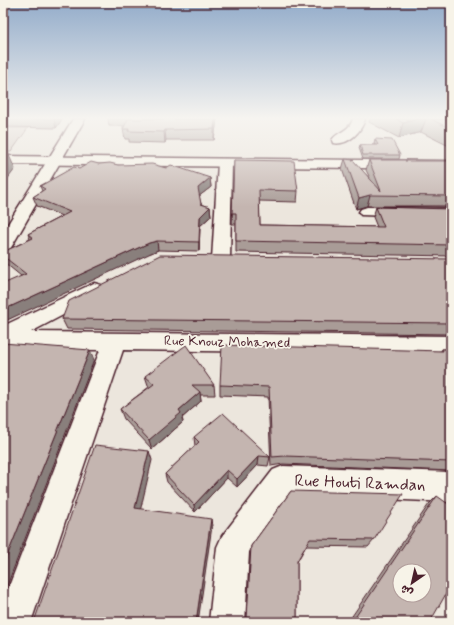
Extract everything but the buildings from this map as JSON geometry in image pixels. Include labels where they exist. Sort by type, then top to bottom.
[{"type":"main road","points":[[3,160],[451,166]]},
{"type":"street","points":[[3,246],[61,148]]},
{"type":"street","points":[[221,259],[225,163]]},
{"type":"street","points":[[367,212],[451,213]]},
{"type":"street","points":[[3,336],[109,283]]},
{"type":"street","name":"Rue Knouz Mohamed","points":[[3,340],[115,340],[451,345]]},
{"type":"street","points":[[13,622],[115,340]]},
{"type":"street","name":"Rue Houti Ramdan","points":[[227,622],[233,547],[283,480],[451,487]]},
{"type":"shaded area","points":[[3,148],[14,148],[11,152],[3,152]]}]
